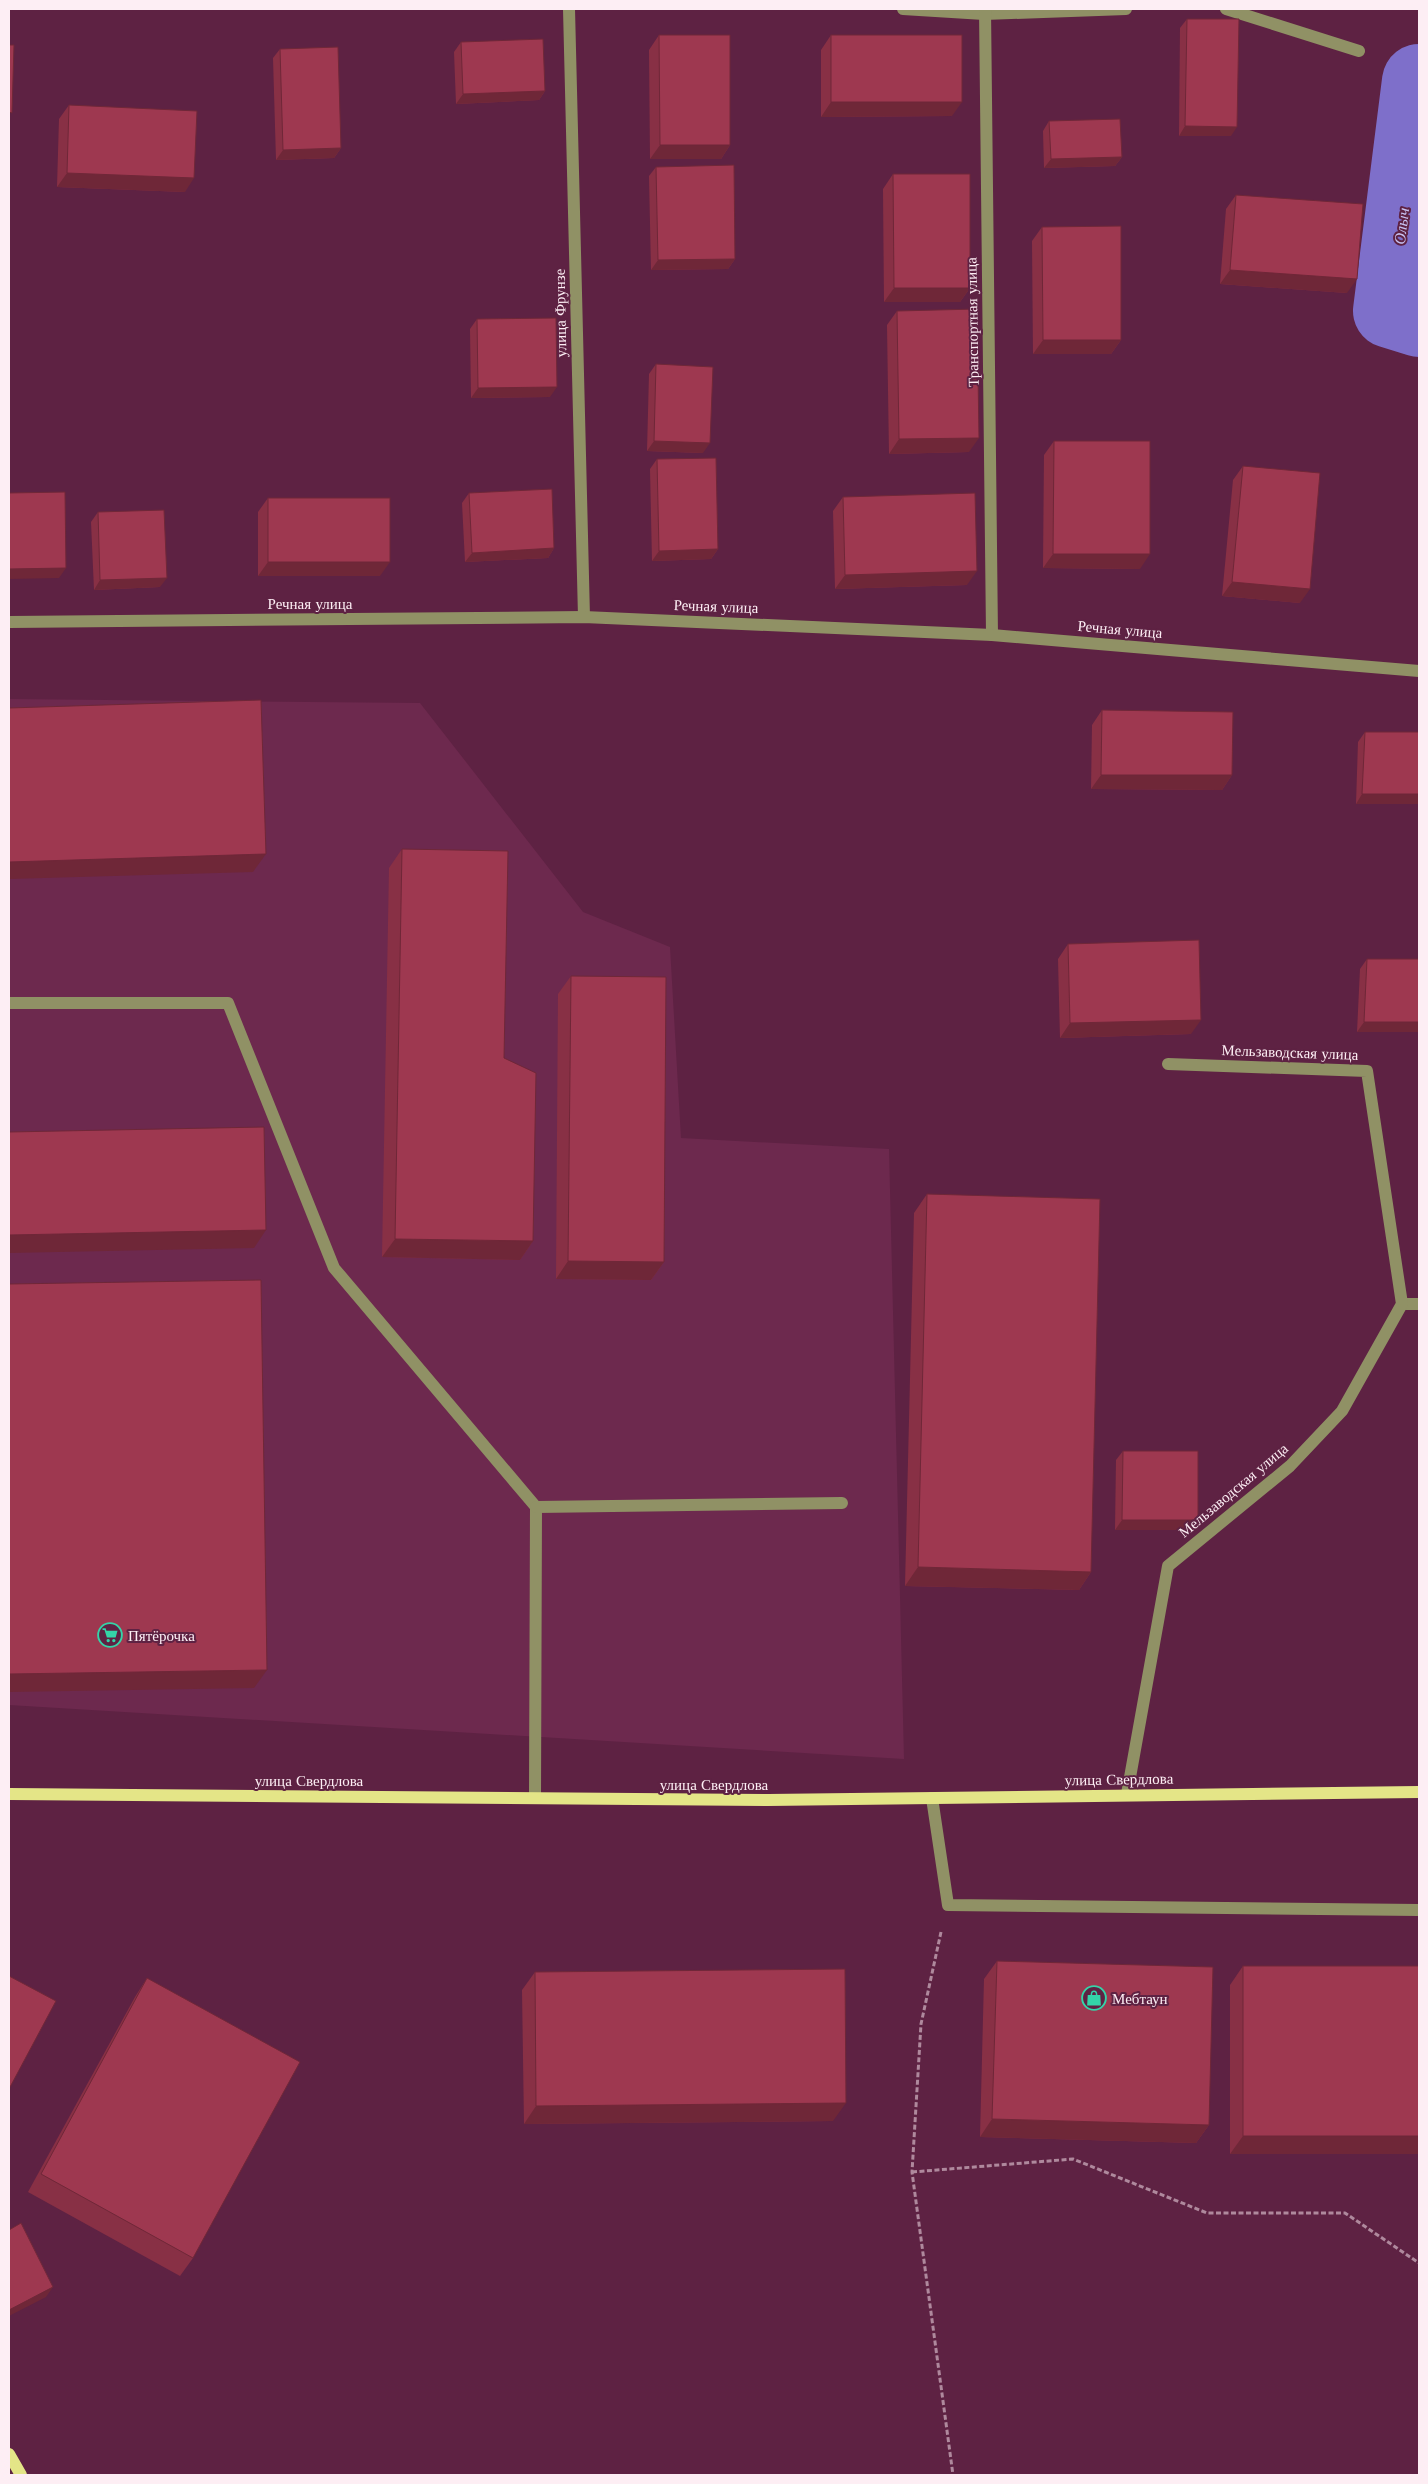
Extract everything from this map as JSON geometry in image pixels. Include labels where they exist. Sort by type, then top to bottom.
[{"type":"main road","name":"улица Свердлова","points":[[9,1794],[768,1800],[1127,1794],[1419,1792]]},
{"type":"main road","points":[[9,2454],[21,2475]]},
{"type":"street","name":"улица Фрунзе","points":[[569,9],[584,617]]},
{"type":"street","points":[[903,9],[985,11],[1126,9]]},
{"type":"street","points":[[1226,9],[1359,51]]},
{"type":"street","name":"Транспортная улица","points":[[985,11],[992,635]]},
{"type":"street","name":"Речная улица","points":[[9,622],[584,617],[992,635],[1419,671]]},
{"type":"street","points":[[9,1003],[228,1003],[334,1268],[536,1507],[535,1798]]},
{"type":"street","name":"Мельзаводская улица","points":[[1127,1794],[1168,1566],[1290,1466],[1342,1411],[1402,1304],[1367,1072],[1168,1064]]},
{"type":"street","points":[[1402,1304],[1419,1304]]},
{"type":"street","points":[[536,1507],[842,1503]]},
{"type":"street","points":[[932,1798],[948,1904],[1419,1910]]},
{"type":"path","points":[[948,1904],[921,2024],[912,2172],[953,2475]]},
{"type":"path","points":[[912,2172],[1073,2159],[1207,2213],[1345,2213],[1419,2263]]},
{"type":"shaded area","points":[[9,699],[420,703],[583,912],[670,947],[681,1138],[889,1149],[904,1759],[9,1705]]},
{"type":"building","points":[[1187,19],[1239,19],[1237,127],[1185,126]]},
{"type":"building","points":[[659,35],[730,35],[730,145],[660,145]]},
{"type":"building","points":[[831,35],[962,35],[962,102],[831,102]]},
{"type":"building","points":[[543,39],[545,91],[463,94],[461,42]]},
{"type":"building","points":[[9,45],[14,45],[12,113],[9,112]]},
{"type":"building","points":[[338,47],[341,148],[283,150],[280,49]]},
{"type":"building","points":[[69,105],[197,111],[194,178],[67,173]]},
{"type":"building","points":[[1120,119],[1122,157],[1051,159],[1049,121]]},
{"type":"building","points":[[734,165],[735,259],[658,260],[656,167]]},
{"type":"building","points":[[893,174],[970,174],[970,288],[894,288]]},
{"type":"building","points":[[1236,195],[1363,204],[1357,279],[1230,270]]},
{"type":"building","points":[[1121,226],[1121,340],[1043,340],[1042,227]]},
{"type":"building","points":[[977,309],[979,438],[899,439],[897,311]]},
{"type":"building","points":[[556,318],[557,387],[478,388],[477,319]]},
{"type":"building","points":[[656,364],[713,367],[710,443],[654,441]]},
{"type":"building","points":[[1054,441],[1150,441],[1150,554],[1053,554]]},
{"type":"building","points":[[716,458],[718,549],[659,551],[657,459]]},
{"type":"building","points":[[1243,466],[1320,473],[1310,589],[1232,582]]},
{"type":"building","points":[[552,489],[554,548],[472,553],[469,493]]},
{"type":"building","points":[[65,492],[66,568],[9,569],[9,493]]},
{"type":"building","points":[[975,493],[977,571],[845,575],[843,497]]},
{"type":"building","points":[[268,498],[390,498],[390,562],[268,562]]},
{"type":"building","points":[[164,510],[167,578],[100,580],[98,512]]},
{"type":"building","points":[[261,700],[266,854],[9,862],[9,708]]},
{"type":"building","points":[[1102,710],[1233,712],[1232,775],[1101,775]]},
{"type":"building","points":[[1365,732],[1419,732],[1419,794],[1362,794]]},
{"type":"building","points":[[402,849],[508,851],[504,1058],[536,1073],[533,1241],[395,1239]]},
{"type":"building","points":[[1199,940],[1201,1020],[1070,1023],[1068,944]]},
{"type":"building","points":[[1367,959],[1419,959],[1419,1022],[1364,1022]]},
{"type":"building","points":[[571,976],[666,977],[664,1262],[568,1261]]},
{"type":"building","points":[[264,1127],[266,1230],[9,1235],[9,1132]]},
{"type":"building","points":[[927,1194],[1100,1199],[1091,1572],[918,1567]]},
{"type":"building","points":[[261,1280],[267,1670],[9,1674],[9,1284]]},
{"type":"building","points":[[1123,1451],[1198,1451],[1198,1520],[1122,1520]]},
{"type":"building","points":[[997,1961],[1213,1967],[1209,2125],[992,2119]]},
{"type":"building","points":[[1243,1966],[1419,1966],[1419,2136],[1243,2136]]},
{"type":"building","points":[[845,1969],[846,2103],[536,2106],[535,1972]]},
{"type":"building","points":[[9,1976],[56,2001],[9,2089]]},
{"type":"building","points":[[147,1978],[300,2062],[193,2258],[41,2174]]},
{"type":"building","points":[[21,2223],[53,2287],[9,2310],[9,2230]]},
{"type":"waterway","name":"Олыч","points":[[1419,81],[1390,311],[1419,320]]},
{"type":"place","name":"Пятёрочка","points":[[110,1635]]},
{"type":"place","name":"Мебтаун","points":[[1094,1998]]}]
